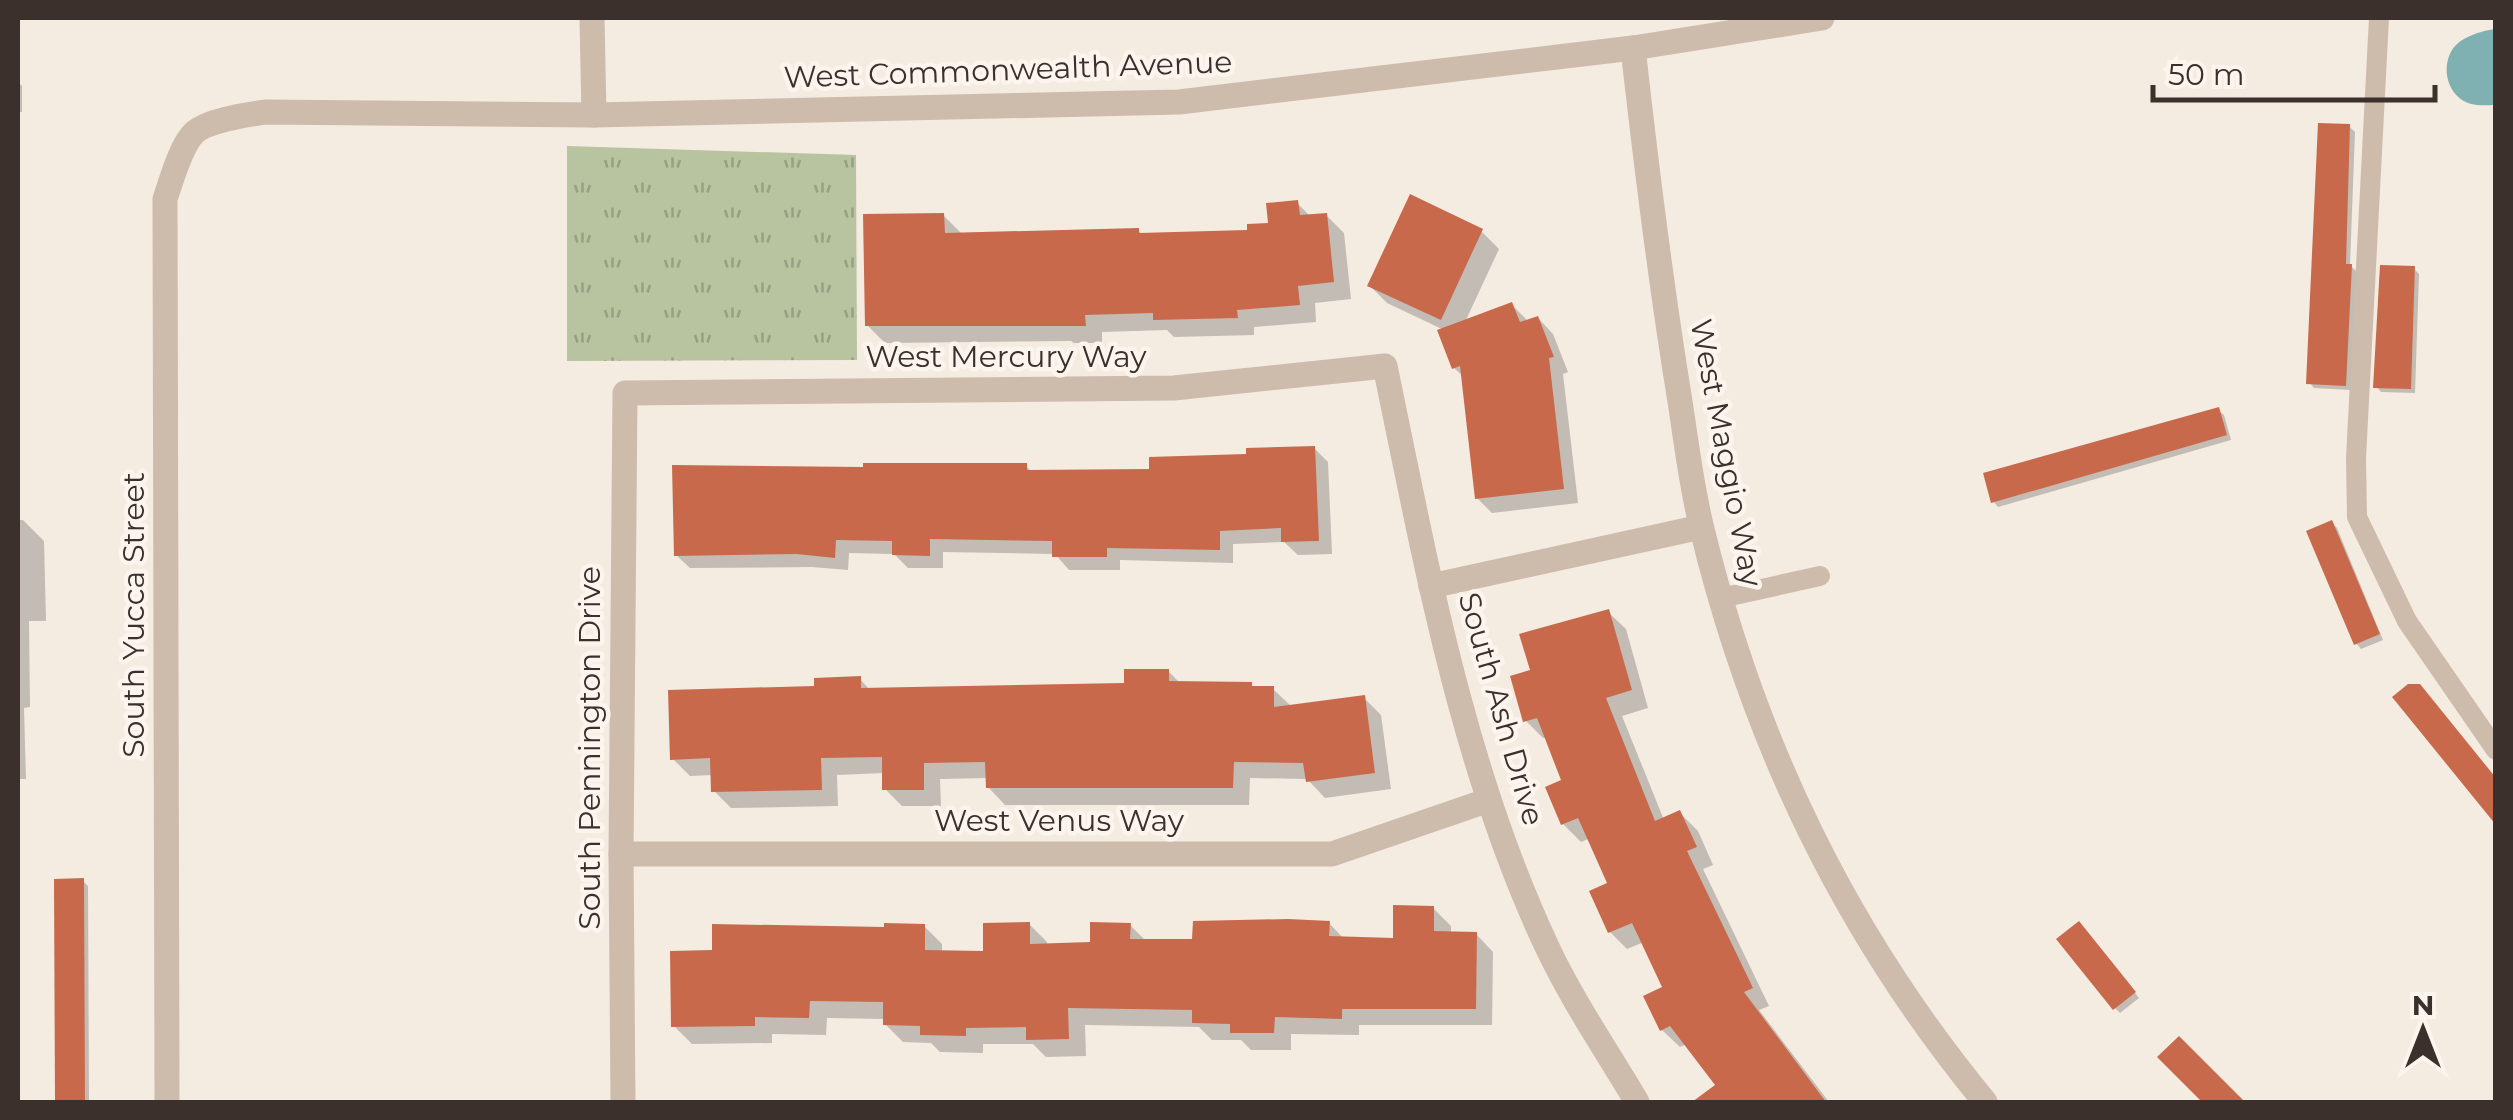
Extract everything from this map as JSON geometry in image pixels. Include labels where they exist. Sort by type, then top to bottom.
[{"type":"street","points":[[592,18],[594,115]]},
{"type":"street","name":"West Commonwealth Avenue","points":[[194,133],[230,118],[265,112],[594,115],[1178,102],[1633,48],[1822,18]]},
{"type":"street","name":"West Maggio Way","points":[[1633,48],[1655,248],[1701,527],[1758,715],[1797,810],[1890,976],[1985,1102]]},
{"type":"street","name":"South Yucca Street","points":[[167,1102],[165,200],[176,167],[194,133]]},
{"type":"street","name":"West Mercury Way","points":[[625,393],[1174,388],[1386,366]]},
{"type":"street","name":"South Ash Drive","points":[[1386,366],[1430,586],[1489,800],[1550,952],[1637,1102]]},
{"type":"street","name":"South Pennington Drive","points":[[624,1102],[621,854],[625,393]]},
{"type":"street","points":[[1430,586],[1701,527]]},
{"type":"street","name":"West Venus Way","points":[[621,854],[1332,854],[1489,800]]},
{"type":"lane","points":[[2379,18],[2356,458],[2357,517],[2407,621],[2496,750]]},
{"type":"lane","points":[[1721,598],[1820,576]]},
{"type":"green space","points":[[567,146],[856,155],[857,360],[567,361]]},
{"type":"water","points":[[2495,29],[2495,105],[2463,101],[2449,82],[2448,58],[2465,38]]},
{"type":"building","points":[[2318,123],[2350,124],[2346,264],[2352,264],[2346,386],[2306,384]]},
{"type":"building","points":[[1410,194],[1483,229],[1441,320],[1367,286]]},
{"type":"building","points":[[1298,200],[1300,215],[1327,213],[1334,282],[1298,286],[1300,305],[1237,310],[1238,318],[1153,320],[1153,313],[1085,315],[1086,326],[865,326],[863,214],[944,213],[945,233],[1139,228],[1139,233],[1247,230],[1247,224],[1268,223],[1266,203]]},
{"type":"building","points":[[2380,265],[2415,266],[2411,389],[2373,388]]},
{"type":"building","points":[[1512,302],[1520,322],[1538,316],[1554,357],[1549,358],[1564,489],[1475,499],[1460,366],[1452,369],[1437,330]]},
{"type":"building","points":[[2219,407],[2227,435],[1991,503],[1983,473]]},
{"type":"building","points":[[1315,446],[1319,541],[1281,542],[1281,528],[1220,531],[1220,550],[1107,548],[1107,557],[1052,557],[1052,541],[930,539],[930,556],[892,555],[892,541],[836,540],[835,558],[797,554],[674,556],[672,465],[863,467],[863,463],[1027,463],[1027,470],[1149,469],[1149,457],[1246,454],[1246,448]]},
{"type":"building","points":[[2332,520],[2380,634],[2354,645],[2306,531]]},
{"type":"building","points":[[1609,609],[1632,690],[1606,698],[1655,821],[1680,810],[1697,847],[1687,851],[1753,988],[1744,992],[1826,1102],[1692,1102],[1715,1085],[1670,1026],[1660,1031],[1643,996],[1662,987],[1632,923],[1608,933],[1589,891],[1607,883],[1578,818],[1561,825],[1545,787],[1561,780],[1537,718],[1523,722],[1510,676],[1530,670],[1519,634]]},
{"type":"building","points":[[1124,669],[1169,669],[1169,681],[1274,686],[1274,707],[1365,695],[1375,773],[1306,782],[1303,763],[1234,762],[1233,788],[986,788],[985,762],[924,763],[924,790],[882,790],[882,757],[821,758],[822,790],[711,792],[710,758],[670,760],[668,690],[814,686],[814,678],[861,676],[861,688],[1124,683]]},
{"type":"building","points":[[2408,684],[2420,684],[2496,778],[2496,825],[2392,697]]},
{"type":"building","points":[[84,878],[85,1102],[55,1102],[54,879]]},
{"type":"building","points":[[1393,905],[1434,906],[1434,931],[1477,932],[1476,1009],[1342,1009],[1342,1019],[1275,1017],[1274,1033],[1230,1033],[1230,1024],[1192,1023],[1192,1010],[1068,1008],[1069,1039],[1026,1040],[1026,1027],[966,1028],[966,1036],[920,1035],[920,1026],[883,1025],[883,1002],[810,1001],[809,1018],[755,1017],[755,1026],[671,1027],[670,951],[712,950],[712,924],[925,924],[925,950],[983,951],[983,923],[1030,922],[1030,944],[1090,942],[1090,922],[1131,923],[1130,939],[1192,939],[1193,921],[1288,919],[1330,921],[1329,936],[1393,938]]},
{"type":"building","points":[[2079,921],[2136,992],[2113,1010],[2056,939]]},
{"type":"building","points":[[2179,1036],[2245,1102],[2202,1102],[2157,1057]]}]
